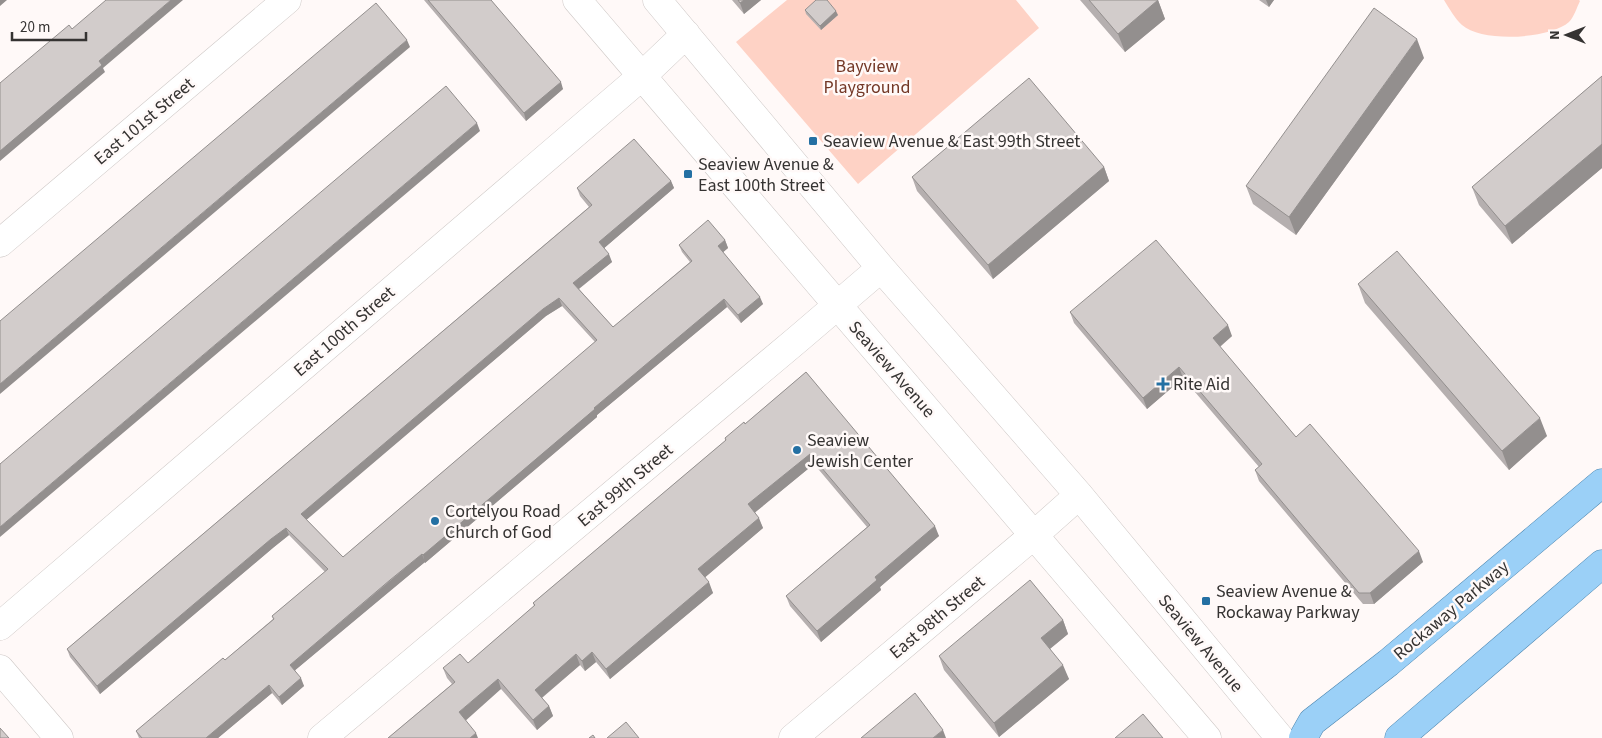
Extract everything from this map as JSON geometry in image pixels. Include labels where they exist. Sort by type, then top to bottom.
[{"type":"main road","name":"Rockaway Parkway","points":[[1303,738],[1312,722],[1388,663],[1602,483]]},
{"type":"main road","points":[[1399,738],[1602,564]]},
{"type":"street","name":"East 101st Street","points":[[0,243],[287,0]]},
{"type":"street","name":"Seaview Avenue","points":[[577,0],[1207,738]]},
{"type":"street","name":"Seaview Avenue","points":[[657,0],[881,268],[1079,495],[1280,738]]},
{"type":"street","name":"East 100th Street","points":[[0,626],[642,76],[686,34]]},
{"type":"street","name":"East 99th Street","points":[[322,738],[881,268]]},
{"type":"street","name":"East 98th Street","points":[[793,738],[1079,495]]},
{"type":"street","points":[[0,669],[58,738]]},
{"type":"green space","name":"Bayview Playground","points":[[787,0],[1016,0],[1039,28],[858,184],[736,42]]},
{"type":"green space","points":[[1444,0],[1580,1],[1571,20],[1560,28],[1516,37],[1484,35],[1472,31],[1459,23]]},
{"type":"building","points":[[106,0],[171,0],[99,61],[102,65],[0,151],[0,83],[69,25],[72,29]]},
{"type":"building","points":[[428,0],[491,0],[561,82],[524,113]]},
{"type":"building","points":[[816,0],[827,0],[836,11],[820,26],[805,10]]},
{"type":"building","points":[[1089,0],[1158,0],[1118,34]]},
{"type":"building","points":[[376,3],[407,40],[0,384],[0,321]]},
{"type":"building","points":[[1374,8],[1417,39],[1289,217],[1246,186]]},
{"type":"building","points":[[1602,76],[1602,144],[1505,226],[1472,187]]},
{"type":"building","points":[[1029,78],[1104,167],[988,265],[912,177]]},
{"type":"building","points":[[446,86],[477,123],[0,527],[0,464]]},
{"type":"building","points":[[634,139],[671,181],[599,242],[609,254],[573,283],[613,327],[692,261],[679,245],[708,220],[725,240],[718,246],[760,297],[738,315],[724,299],[423,555],[390,580],[290,665],[301,678],[279,697],[269,685],[206,738],[142,738],[136,731],[223,658],[225,660],[274,619],[272,616],[328,569],[286,528],[97,686],[67,649],[592,205],[577,188]],"holes":[[[559,298],[597,340],[343,557],[301,514],[543,309]]]},
{"type":"building","points":[[1156,240],[1228,325],[1213,338],[1296,437],[1310,424],[1419,551],[1370,593],[1359,593],[1255,470],[1262,464],[1179,367],[1143,398],[1070,312]]},
{"type":"building","points":[[1397,251],[1540,418],[1502,451],[1358,284]]},
{"type":"building","points":[[806,372],[935,526],[875,577],[877,580],[817,631],[786,596],[870,525],[810,454],[748,504],[759,518],[698,569],[709,582],[606,669],[592,652],[582,661],[576,654],[535,690],[549,706],[533,720],[498,679],[459,712],[476,733],[470,738],[388,738],[455,682],[443,668],[460,654],[468,663],[535,605],[533,603],[726,440],[725,438],[744,422],[745,424]]},
{"type":"building","points":[[1030,580],[1063,620],[1041,638],[1063,665],[994,723],[939,656]]},
{"type":"building","points":[[915,693],[943,730],[933,738],[861,738]]},
{"type":"building","points":[[1143,714],[1163,738],[1115,738]]},
{"type":"building","points":[[626,722],[639,738],[607,738]]},
{"type":"building","points":[[0,728],[9,738],[0,738]]},
{"type":"place","name":"Seaview Avenue & East 99th Street","points":[[813,141]]},
{"type":"place","name":"Seaview Avenue & East 100th Street","points":[[688,174]]},
{"type":"place","name":"Rite Aid","points":[[1163,384]]},
{"type":"place","name":"Seaview Jewish Center","points":[[797,450]]},
{"type":"place","name":"Cortelyou Road Church of God","points":[[435,521]]},
{"type":"place","name":"Seaview Avenue & Rockaway Parkway","points":[[1206,601]]}]
